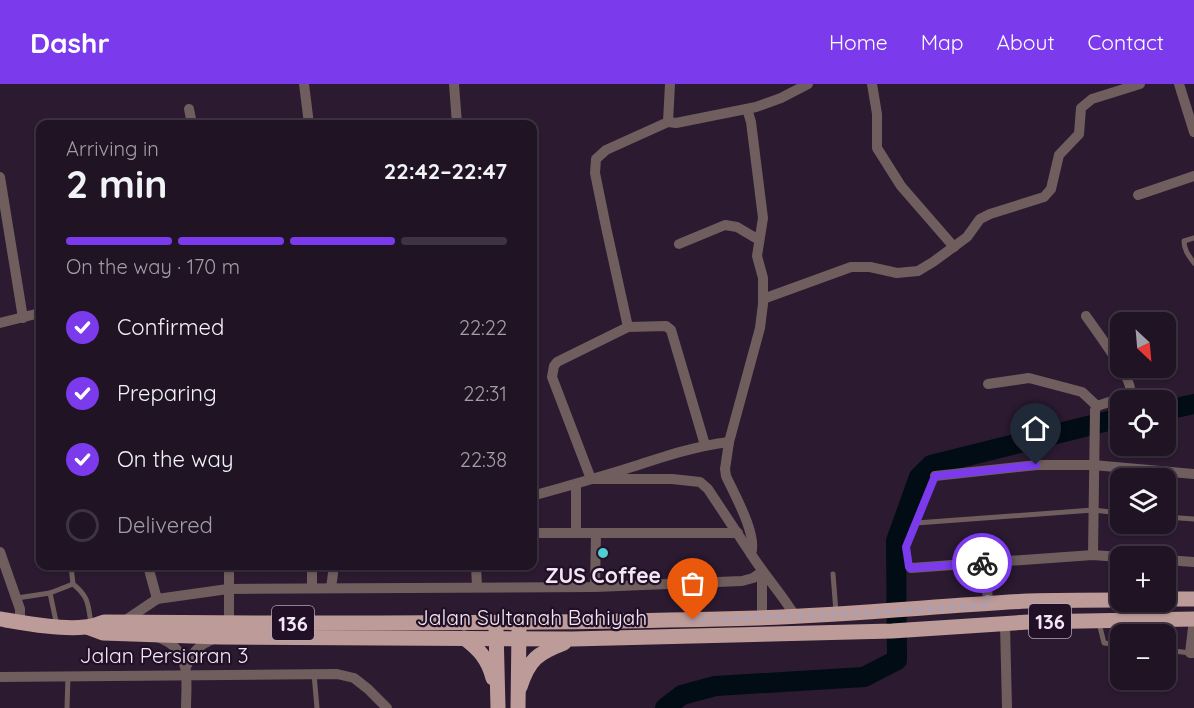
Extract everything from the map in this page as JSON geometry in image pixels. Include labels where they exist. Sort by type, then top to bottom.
[{"type":"main road","points":[[1176,599],[1194,599]]},
{"type":"main road","name":"Jalan Sultanah Bahiyah","points":[[0,618],[57,626],[89,627],[104,622],[496,623],[762,618],[1030,601],[1110,600]]},
{"type":"main road","name":"Jalan Sultanah Bahiyah","points":[[89,627],[103,633],[220,637],[572,639],[899,631],[1099,620],[1194,620]]},
{"type":"main road","points":[[518,702],[519,622]]},
{"type":"main road","points":[[496,623],[498,702]]},
{"type":"main road","points":[[464,638],[484,656],[491,672],[498,702]]},
{"type":"main road","points":[[518,702],[522,682],[537,655],[572,639]]},
{"type":"street","points":[[304,84],[308,120]]},
{"type":"street","points":[[454,84],[457,120]]},
{"type":"street","points":[[668,122],[670,84]]},
{"type":"street","points":[[628,327],[595,173],[596,159],[606,150],[668,122],[676,123],[756,107],[781,98],[808,84]]},
{"type":"street","points":[[872,84],[877,148],[901,186],[954,247]]},
{"type":"street","points":[[763,299],[851,267],[870,267],[897,273],[918,271],[967,237],[980,219],[1044,196],[1051,189],[1059,156],[1079,134],[1081,108],[1092,99],[1140,84]]},
{"type":"street","points":[[1179,84],[1192,116],[1194,132]]},
{"type":"street","points":[[189,109],[191,120]]},
{"type":"street","points":[[747,109],[751,122],[763,219],[756,256],[763,278],[763,299],[760,328],[729,442],[725,469],[752,536],[751,554]]},
{"type":"street","points":[[1138,195],[1194,176]]},
{"type":"street","points":[[0,177],[23,318]]},
{"type":"street","points":[[679,244],[725,225],[737,227],[759,240]]},
{"type":"street","points":[[0,323],[36,314]]},
{"type":"street","points":[[1086,316],[1110,349],[1130,390],[1127,396],[1096,411]]},
{"type":"street","points":[[591,479],[552,380],[554,366],[557,362],[628,327],[666,326],[669,328],[705,445]]},
{"type":"street","points":[[988,384],[1029,378],[1082,392],[1096,411],[1093,555]]},
{"type":"street","points":[[537,495],[705,445],[729,442]]},
{"type":"street","points":[[935,476],[1036,465],[1094,465],[1194,474]]},
{"type":"street","points":[[591,479],[672,479],[700,482],[708,489],[762,572],[784,596],[795,616]]},
{"type":"street","points":[[576,484],[576,533]]},
{"type":"street","points":[[537,533],[738,533]]},
{"type":"street","points":[[595,587],[596,533]]},
{"type":"street","points":[[0,552],[20,609],[20,622]]},
{"type":"street","points":[[910,568],[1093,555],[1110,556]]},
{"type":"street","points":[[1176,561],[1194,562]]},
{"type":"street","points":[[986,563],[988,605]]},
{"type":"street","points":[[149,570],[157,599]]},
{"type":"street","points":[[229,570],[229,622]]},
{"type":"street","points":[[312,570],[312,588]]},
{"type":"street","points":[[331,588],[333,570]]},
{"type":"street","points":[[476,570],[477,587]]},
{"type":"street","points":[[123,622],[157,599],[228,589],[595,587],[742,581],[762,572]]},
{"type":"street","points":[[762,572],[762,618]]},
{"type":"street","points":[[1192,653],[1194,620]]},
{"type":"street","points":[[1005,624],[1010,707]]},
{"type":"street","points":[[155,635],[171,644],[181,656],[186,671]]},
{"type":"street","points":[[186,708],[186,671],[190,657],[200,645],[220,637]]},
{"type":"street","name":"Jalan Persiaran 3","points":[[0,677],[186,671],[337,674],[354,678],[368,688],[387,708]]},
{"type":"lane","points":[[1194,238],[1184,240],[1184,245],[1185,251],[1194,264]]},
{"type":"lane","points":[[910,568],[906,547],[935,476]]},
{"type":"lane","points":[[916,523],[1093,510],[1110,512]]},
{"type":"lane","points":[[1176,518],[1194,519]]},
{"type":"lane","points":[[71,570],[73,584],[84,592],[88,604],[89,627]]},
{"type":"lane","points":[[833,574],[836,613]]},
{"type":"lane","points":[[16,598],[50,593],[73,584]]},
{"type":"lane","points":[[50,593],[57,626]]},
{"type":"lane","points":[[1099,620],[1104,643],[1110,644]]},
{"type":"lane","points":[[1176,651],[1192,653]]},
{"type":"lane","points":[[314,674],[316,708]]},
{"type":"lane","points":[[68,675],[68,708]]},
{"type":"waterway","points":[[1176,408],[1194,404]]},
{"type":"waterway","points":[[665,708],[682,695],[715,686],[864,677],[897,660],[896,541],[919,477],[931,465],[1110,420]]},
{"type":"way so far","points":[[693,620],[988,605],[986,563],[982,563]]},
{"type":"place","name":"ZUS Coffee","points":[[603,553]]},
{"type":"route","points":[[982,563],[909,567],[906,547],[935,476],[1036,465]]}]
